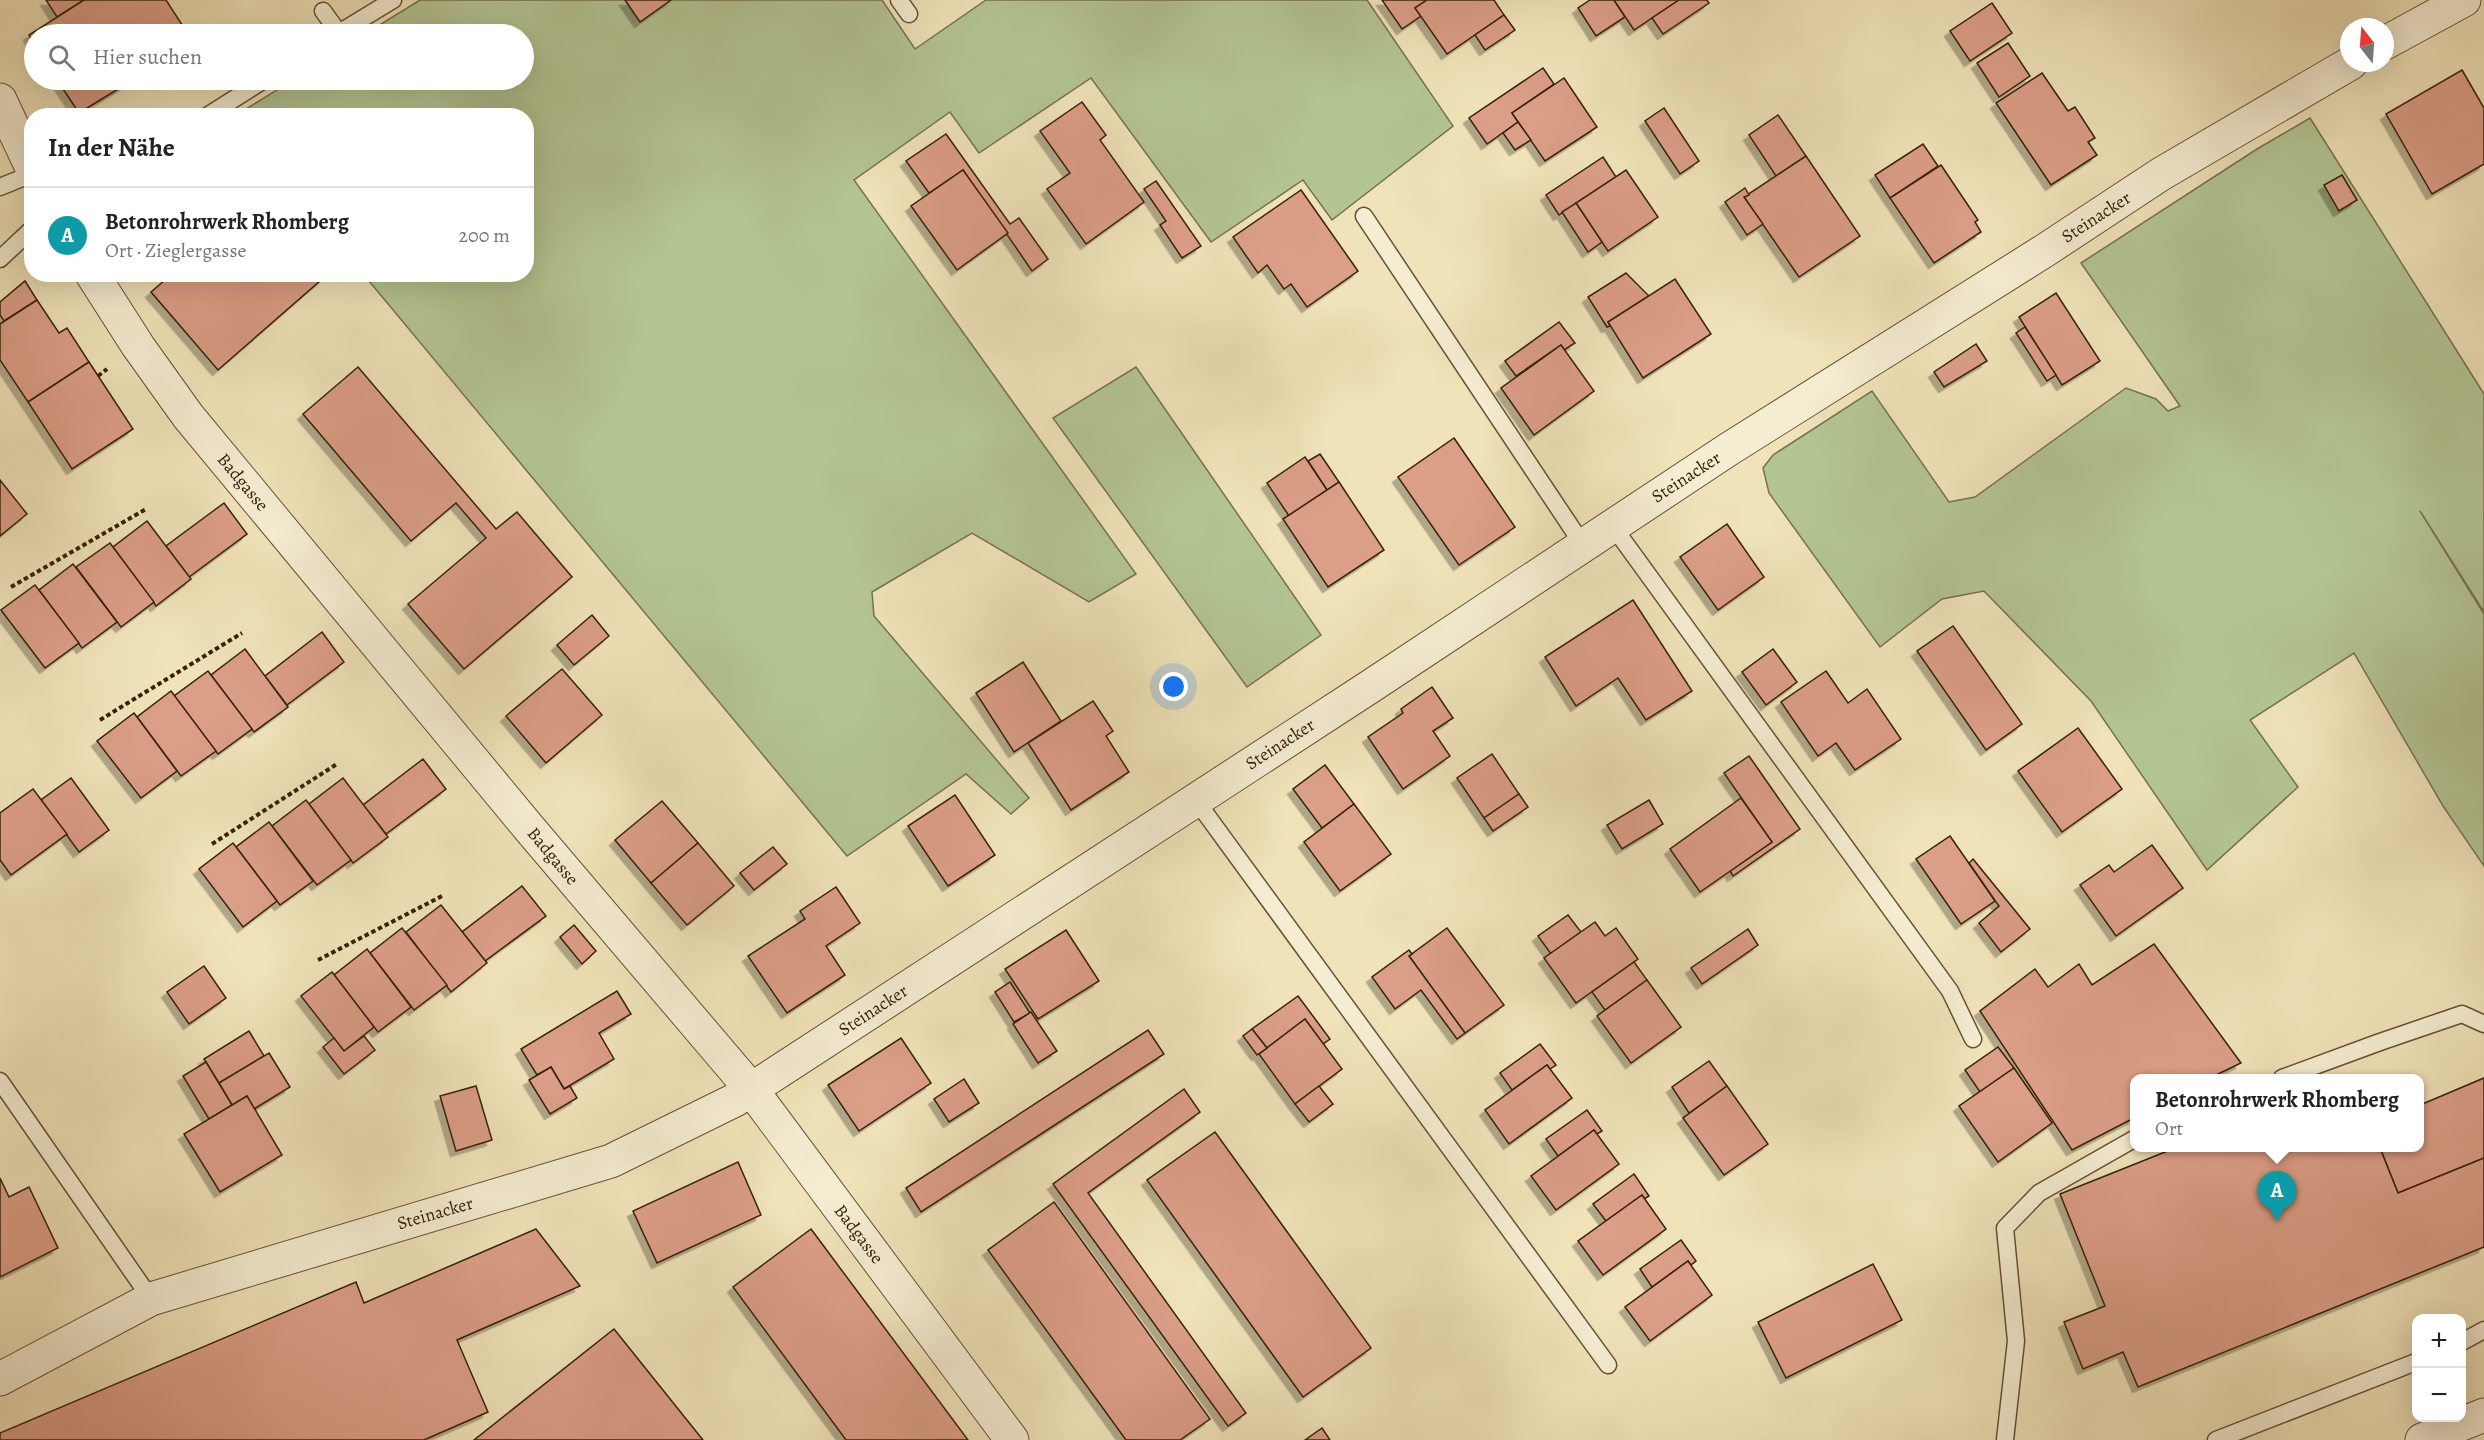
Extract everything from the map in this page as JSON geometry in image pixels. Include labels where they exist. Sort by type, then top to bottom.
[{"type":"street","points":[[2394,38],[2464,0]]},
{"type":"street","name":"Steinacker","points":[[0,1379],[151,1299],[611,1161],[735,1100],[1368,688],[1612,525],[2161,174],[2340,69]]},
{"type":"street","points":[[0,100],[24,151]]},
{"type":"street","name":"Badgasse","points":[[97,282],[138,346],[188,416],[529,828],[751,1089],[1012,1440]]},
{"type":"street","points":[[2422,1440],[2484,1415]]},
{"type":"lane","points":[[354,24],[393,0]]},
{"type":"lane","points":[[323,11],[331,24]]},
{"type":"lane","points":[[220,108],[248,90]]},
{"type":"lane","points":[[0,187],[24,177]]},
{"type":"lane","points":[[1364,216],[1583,545]]},
{"type":"lane","points":[[0,259],[24,236]]},
{"type":"lane","points":[[1612,525],[1950,991],[1973,1039]]},
{"type":"lane","points":[[1195,799],[1608,1365]]},
{"type":"lane","points":[[2293,1074],[2380,1041],[2462,1014],[2484,1024]]},
{"type":"lane","points":[[0,1081],[151,1299]]},
{"type":"lane","points":[[2005,1440],[2016,1341],[2005,1228],[2039,1193],[2130,1141]]},
{"type":"lane","points":[[2466,1340],[2484,1330]]},
{"type":"lane","points":[[2216,1440],[2412,1364]]},
{"type":"path","points":[[10,587],[146,509]]},
{"type":"path","points":[[100,720],[242,633]]},
{"type":"path","points":[[212,844],[337,764]]},
{"type":"path","points":[[318,960],[444,895]]},
{"type":"green space","points":[[420,0],[625,0],[640,22],[671,0],[882,0],[915,49],[986,0],[1367,0],[1453,126],[1332,220],[1303,180],[1211,242],[1091,78],[979,153],[950,112],[854,180],[1136,574],[1089,602],[972,533],[872,592],[874,616],[1029,798],[1011,814],[966,774],[847,856],[370,282],[534,282],[534,108],[248,108],[277,90],[534,90],[534,24],[381,24]]},
{"type":"green space","points":[[2310,118],[2484,394],[2484,612],[2420,511],[2484,614],[2484,866],[2443,806],[2354,653],[2250,720],[2298,787],[2207,870],[2091,701],[1984,591],[1942,599],[1880,647],[1769,493],[1763,468],[1773,455],[1872,391],[1949,502],[1975,497],[2126,388],[2156,399],[2168,411],[2180,406],[2081,263],[2257,149]]},
{"type":"green space","points":[[1136,367],[1321,635],[1247,687],[1053,418]]},
{"type":"building","points":[[46,0],[84,0],[57,17]]},
{"type":"building","points":[[84,0],[166,0],[182,24],[46,24]]},
{"type":"building","points":[[625,0],[671,0],[640,22]]},
{"type":"building","points":[[1382,0],[1427,0],[1415,8],[1421,16],[1402,29]]},
{"type":"building","points":[[1427,0],[1494,0],[1504,15],[1447,54],[1415,8]]},
{"type":"building","points":[[1590,0],[1614,0],[1625,17],[1596,36],[1578,8]]},
{"type":"building","points":[[1614,0],[1679,0],[1634,30]]},
{"type":"building","points":[[1679,0],[1707,0],[1709,3],[1663,34],[1652,18]]},
{"type":"building","points":[[1992,3],[2012,33],[1970,61],[1950,31]]},
{"type":"building","points":[[1504,15],[1515,30],[1485,50],[1475,35]]},
{"type":"building","points":[[2008,43],[2030,76],[1999,97],[1977,63]]},
{"type":"building","points":[[1543,68],[1554,84],[1512,113],[1518,122],[1487,144],[1469,118]]},
{"type":"building","points":[[2462,70],[2484,108],[2484,164],[2432,194],[2386,114]]},
{"type":"building","points":[[2042,73],[2068,111],[2075,107],[2095,138],[2088,142],[2097,155],[2051,185],[1996,103]]},
{"type":"building","points":[[1564,78],[1597,127],[1545,161],[1512,113]]},
{"type":"building","points":[[64,90],[117,90],[87,108],[76,108]]},
{"type":"building","points":[[1082,102],[1106,135],[1100,140],[1144,202],[1086,244],[1047,189],[1070,173],[1040,131]]},
{"type":"building","points":[[1664,108],[1699,161],[1680,174],[1645,121]]},
{"type":"building","points":[[1778,115],[1806,156],[1776,176],[1749,135]]},
{"type":"building","points":[[1518,122],[1531,140],[1515,150],[1503,133]]},
{"type":"building","points":[[946,134],[1010,224],[1019,218],[1048,259],[1032,271],[963,170],[929,193],[906,161]]},
{"type":"building","points":[[1923,144],[1938,166],[1890,198],[1875,175]]},
{"type":"building","points":[[1806,156],[1860,236],[1799,277],[1744,197]]},
{"type":"building","points":[[1603,157],[1616,177],[1559,215],[1546,195]]},
{"type":"building","points":[[1941,165],[1978,220],[1975,222],[1981,232],[1934,263],[1890,198]]},
{"type":"building","points":[[963,170],[1008,233],[957,270],[911,206]]},
{"type":"building","points":[[1626,170],[1658,217],[1608,251],[1576,203]]},
{"type":"building","points":[[2342,175],[2357,200],[2339,211],[2324,185]]},
{"type":"building","points":[[1156,181],[1201,246],[1182,258],[1160,225],[1166,221],[1144,189]]},
{"type":"building","points":[[1745,188],[1749,195],[1744,197],[1763,224],[1747,235],[1725,202]]},
{"type":"building","points":[[1301,190],[1358,271],[1307,307],[1291,284],[1284,289],[1267,265],[1258,273],[1233,237]]},
{"type":"building","points":[[1576,203],[1602,242],[1588,252],[1562,212]]},
{"type":"building","points":[[1626,273],[1649,296],[1608,322],[1610,326],[1607,327],[1588,297]]},
{"type":"building","points":[[1675,279],[1711,334],[1643,378],[1608,322]]},
{"type":"building","points":[[24,282],[37,300],[4,321],[0,315],[0,302]]},
{"type":"building","points":[[163,282],[319,282],[218,370],[151,292]]},
{"type":"building","points":[[2056,293],[2100,361],[2062,385],[2019,317]]},
{"type":"building","points":[[37,300],[59,333],[67,328],[89,362],[28,402],[0,360],[0,324]]},
{"type":"building","points":[[1559,322],[1575,343],[1564,350],[1561,345],[1516,376],[1505,361]]},
{"type":"building","points":[[2025,327],[2056,375],[2047,381],[2016,333]]},
{"type":"building","points":[[1976,344],[1987,361],[1944,387],[1934,372]]},
{"type":"building","points":[[1561,345],[1594,391],[1534,435],[1501,388]]},
{"type":"building","points":[[89,362],[133,429],[72,469],[28,402]]},
{"type":"building","points":[[358,367],[496,529],[517,512],[572,577],[464,669],[408,604],[486,538],[456,503],[411,541],[303,414]]},
{"type":"building","points":[[1454,438],[1515,527],[1459,565],[1398,477]]},
{"type":"building","points":[[1320,454],[1339,482],[1327,490],[1308,461]]},
{"type":"building","points":[[1305,457],[1327,490],[1289,516],[1267,483]]},
{"type":"building","points":[[0,480],[27,514],[0,536]]},
{"type":"building","points":[[1339,482],[1384,550],[1328,587],[1283,519]]},
{"type":"building","points":[[224,503],[247,534],[189,577],[166,546]]},
{"type":"building","points":[[147,521],[191,579],[156,606],[113,547]]},
{"type":"building","points":[[1727,524],[1764,577],[1718,610],[1680,557]]},
{"type":"building","points":[[110,543],[154,602],[121,627],[76,567]]},
{"type":"building","points":[[73,564],[117,622],[82,648],[39,590]]},
{"type":"building","points":[[35,585],[79,643],[45,668],[1,610]]},
{"type":"building","points":[[1633,600],[1692,691],[1646,720],[1618,678],[1576,706],[1545,657]]},
{"type":"building","points":[[592,615],[609,636],[574,665],[557,645]]},
{"type":"building","points":[[1953,626],[2022,724],[1986,750],[1917,651]]},
{"type":"building","points":[[322,632],[344,662],[287,705],[265,676]]},
{"type":"building","points":[[245,649],[288,707],[254,732],[211,675]]},
{"type":"building","points":[[1773,649],[1797,682],[1766,705],[1742,672]]},
{"type":"building","points":[[1023,662],[1061,721],[1014,752],[976,693]]},
{"type":"building","points":[[562,669],[602,715],[546,763],[506,716]]},
{"type":"building","points":[[208,671],[252,729],[218,754],[174,696]]},
{"type":"building","points":[[1826,671],[1848,703],[1867,689],[1901,739],[1855,770],[1836,743],[1818,756],[1781,702]]},
{"type":"building","points":[[1432,687],[1453,718],[1433,731],[1450,756],[1403,789],[1368,737],[1403,713],[1401,709]]},
{"type":"building","points":[[171,691],[216,751],[181,776],[137,717]]},
{"type":"building","points":[[1093,701],[1113,731],[1106,736],[1129,772],[1071,810],[1028,743]]},
{"type":"building","points":[[134,713],[177,771],[141,798],[97,741]]},
{"type":"building","points":[[2078,728],[2122,789],[2062,832],[2018,771]]},
{"type":"building","points":[[1492,754],[1519,794],[1484,818],[1457,778]]},
{"type":"building","points":[[1749,756],[1800,829],[1733,876],[1730,871],[1772,842],[1724,773]]},
{"type":"building","points":[[423,759],[446,789],[386,834],[363,805]]},
{"type":"building","points":[[1325,765],[1354,804],[1322,828],[1293,789]]},
{"type":"building","points":[[71,778],[109,830],[79,852],[41,800]]},
{"type":"building","points":[[343,778],[388,837],[353,863],[309,804]]},
{"type":"building","points":[[33,789],[67,834],[11,875],[0,860],[0,813]]},
{"type":"building","points":[[1519,794],[1528,807],[1493,831],[1484,818]]},
{"type":"building","points":[[955,795],[995,855],[948,886],[908,826]]},
{"type":"building","points":[[1741,798],[1772,842],[1700,892],[1670,849]]},
{"type":"building","points":[[306,800],[351,860],[317,885],[272,826]]},
{"type":"building","points":[[1649,800],[1663,824],[1622,849],[1607,825]]},
{"type":"building","points":[[662,801],[698,843],[651,883],[615,840]]},
{"type":"building","points":[[1354,804],[1391,854],[1340,891],[1304,842]]},
{"type":"building","points":[[269,822],[313,881],[280,905],[236,847]]},
{"type":"building","points":[[1950,836],[1995,901],[1961,924],[1916,859]]},
{"type":"building","points":[[233,843],[277,901],[243,927],[199,869]]},
{"type":"building","points":[[698,843],[734,886],[687,925],[651,883]]},
{"type":"building","points":[[2152,845],[2183,888],[2116,936],[2080,885],[2109,865],[2114,872]]},
{"type":"building","points":[[773,847],[787,864],[754,890],[740,873]]},
{"type":"building","points":[[1973,859],[2030,929],[2001,952],[1979,923],[1999,906],[1969,863]]},
{"type":"building","points":[[522,886],[546,916],[485,961],[462,932]]},
{"type":"building","points":[[836,887],[860,923],[826,946],[845,975],[787,1013],[748,956],[805,919],[800,911]]},
{"type":"building","points":[[441,905],[487,963],[451,992],[406,932]]},
{"type":"building","points":[[1568,915],[1581,932],[1551,954],[1538,936]]},
{"type":"building","points":[[1595,922],[1605,936],[1616,928],[1638,959],[1576,1003],[1544,958]]},
{"type":"building","points":[[574,925],[596,951],[582,964],[560,937]]},
{"type":"building","points":[[402,928],[447,985],[414,1010],[370,953]]},
{"type":"building","points":[[1447,928],[1504,1005],[1465,1033],[1409,956]]},
{"type":"building","points":[[1748,929],[1758,945],[1702,984],[1691,968]]},
{"type":"building","points":[[1066,930],[1099,981],[1038,1019],[1005,969]]},
{"type":"building","points":[[2154,944],[2241,1063],[2218,1074],[2130,1074],[2130,1120],[2072,1150],[1980,1011],[2035,969],[2048,987],[2079,964],[2092,985]]},
{"type":"building","points":[[367,949],[411,1007],[378,1032],[334,975]]},
{"type":"building","points":[[1409,950],[1412,954],[1409,956],[1465,1033],[1457,1039],[1421,990],[1395,1009],[1372,977]]},
{"type":"building","points":[[1634,962],[1647,980],[1605,1010],[1592,992]]},
{"type":"building","points":[[204,966],[226,998],[189,1024],[167,992]]},
{"type":"building","points":[[332,972],[374,1027],[344,1051],[301,996]]},
{"type":"building","points":[[1647,980],[1681,1027],[1631,1063],[1597,1016]]},
{"type":"building","points":[[1010,982],[1030,1013],[1014,1022],[995,992]]},
{"type":"building","points":[[617,991],[631,1014],[599,1033],[614,1059],[564,1089],[551,1067],[537,1075],[521,1049]]},
{"type":"building","points":[[1298,996],[1330,1039],[1323,1044],[1305,1019],[1267,1048],[1252,1029]]},
{"type":"building","points":[[1031,1012],[1057,1051],[1038,1063],[1013,1024]]},
{"type":"building","points":[[1305,1019],[1342,1069],[1295,1104],[1259,1054]]},
{"type":"building","points":[[1252,1029],[1267,1048],[1257,1055],[1243,1036]]},
{"type":"building","points":[[1148,1030],[1164,1054],[921,1212],[906,1188]]},
{"type":"building","points":[[249,1031],[264,1056],[219,1083],[204,1059]]},
{"type":"building","points":[[364,1036],[375,1050],[344,1074],[323,1047],[334,1038],[344,1051]]},
{"type":"building","points":[[901,1038],[931,1083],[859,1131],[828,1085]]},
{"type":"building","points":[[1540,1044],[1556,1065],[1550,1069],[1547,1065],[1512,1090],[1500,1073]]},
{"type":"building","points":[[1998,1047],[2014,1068],[1980,1092],[1965,1070]]},
{"type":"building","points":[[269,1053],[290,1087],[254,1109],[247,1096],[232,1105],[219,1083]]},
{"type":"building","points":[[1709,1061],[1727,1086],[1689,1113],[1672,1087]]},
{"type":"building","points":[[206,1062],[232,1105],[209,1119],[183,1076]]},
{"type":"building","points":[[1547,1065],[1572,1098],[1509,1144],[1485,1110]]},
{"type":"building","points":[[551,1067],[564,1089],[570,1086],[577,1098],[550,1114],[529,1080]]},
{"type":"building","points":[[2014,1068],[2052,1123],[1998,1162],[1959,1106]]},
{"type":"building","points":[[2484,1078],[2484,1158],[2398,1193],[2382,1152],[2424,1152],[2424,1103]]},
{"type":"building","points":[[964,1079],[979,1103],[949,1122],[934,1099]]},
{"type":"building","points":[[476,1086],[492,1140],[456,1151],[440,1096]]},
{"type":"building","points":[[1319,1086],[1333,1104],[1309,1122],[1295,1104]]},
{"type":"building","points":[[1727,1086],[1768,1144],[1724,1175],[1683,1118]]},
{"type":"building","points":[[1184,1089],[1200,1112],[1088,1193],[1246,1413],[1228,1426],[1053,1184]]},
{"type":"building","points":[[247,1096],[282,1155],[220,1192],[184,1134]]},
{"type":"building","points":[[1587,1110],[1602,1131],[1597,1134],[1594,1130],[1558,1156],[1546,1139]]},
{"type":"building","points":[[1594,1130],[1619,1164],[1556,1210],[1531,1176]]},
{"type":"building","points":[[1215,1132],[1371,1348],[1303,1397],[1147,1180]]},
{"type":"building","points":[[2165,1152],[2382,1152],[2398,1193],[2484,1158],[2484,1247],[2138,1387],[2123,1352],[2083,1369],[2064,1322],[2105,1306],[2060,1194]]},
{"type":"building","points":[[738,1162],[761,1215],[657,1263],[633,1211]]},
{"type":"building","points":[[1634,1174],[1649,1196],[1644,1199],[1642,1195],[1606,1221],[1593,1204]]},
{"type":"building","points":[[0,1178],[9,1197],[29,1187],[58,1248],[0,1277]]},
{"type":"building","points":[[1642,1195],[1666,1229],[1603,1275],[1578,1241]]},
{"type":"building","points":[[1054,1202],[1210,1419],[1180,1440],[1126,1440],[988,1250]]},
{"type":"building","points":[[536,1229],[580,1286],[457,1340],[488,1412],[424,1440],[0,1440],[0,1433],[356,1282],[364,1303]]},
{"type":"building","points":[[811,1229],[968,1440],[846,1440],[733,1287]]},
{"type":"building","points":[[1681,1240],[1696,1261],[1691,1265],[1688,1261],[1652,1287],[1640,1269]]},
{"type":"building","points":[[1688,1261],[1712,1295],[1650,1341],[1625,1307]]},
{"type":"building","points":[[1873,1264],[1902,1320],[1786,1378],[1758,1322]]},
{"type":"building","points":[[614,1329],[703,1440],[474,1440]]},
{"type":"building","points":[[1322,1428],[1330,1440],[1305,1440]]},
{"type":"place","name":"Betonrohrwerk Rhomberg","points":[[2277,1221]]}]
